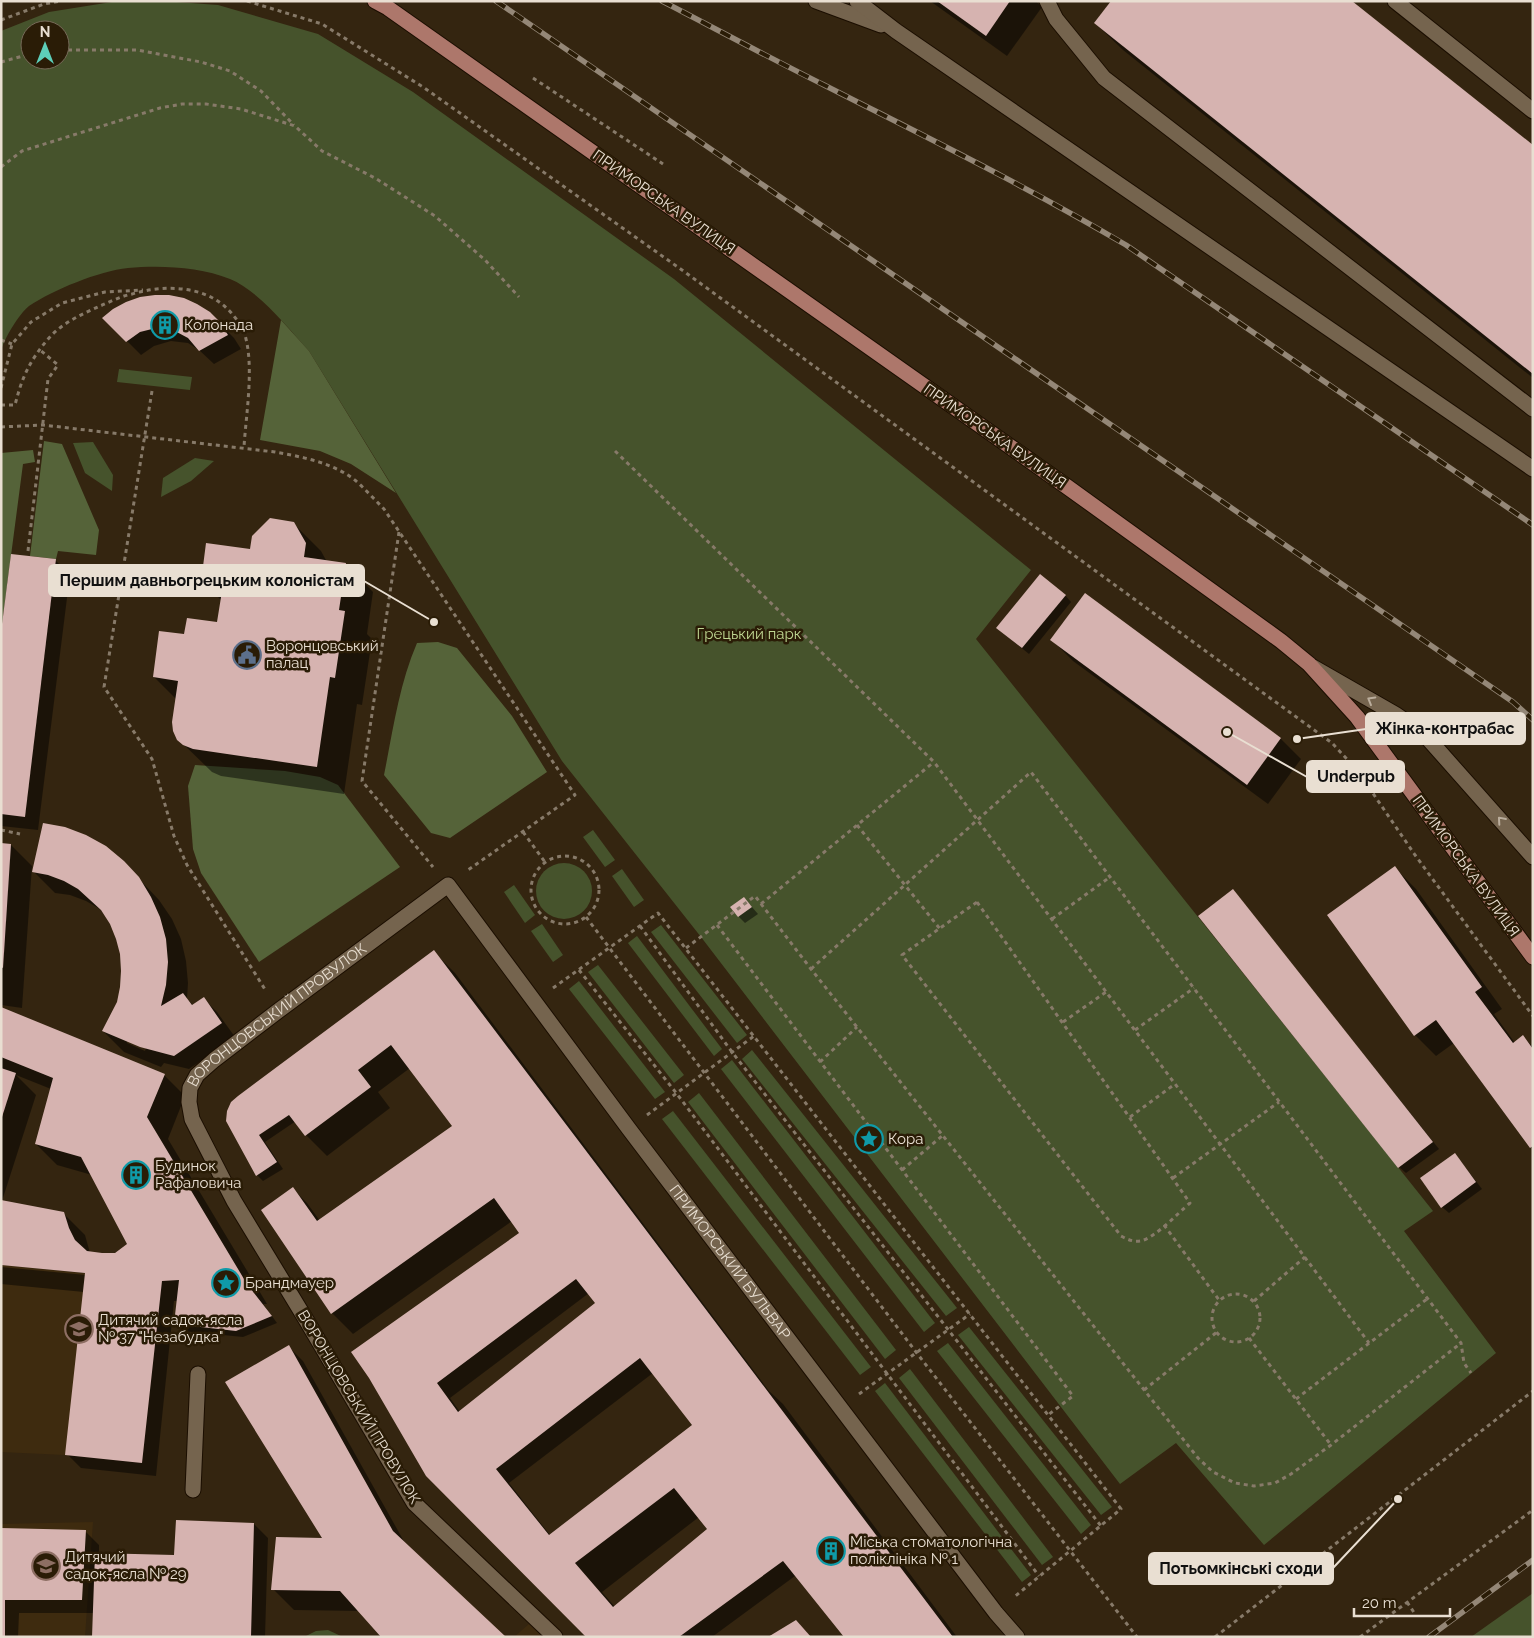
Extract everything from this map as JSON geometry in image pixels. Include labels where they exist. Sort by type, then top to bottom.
[{"type":"main road","name":"ПРИМОРСЬКА ВУЛИЦЯ","points":[[375,1],[388,8],[1066,486],[1245,614],[1309,664],[1357,717],[1533,957]]},
{"type":"street","points":[[816,1],[896,31]]},
{"type":"street","points":[[856,1],[896,31],[1533,469]]},
{"type":"street","points":[[1047,1],[1056,19],[1104,78],[1533,409]]},
{"type":"street","points":[[1395,1],[1533,111]]},
{"type":"street","points":[[1309,664],[1395,714],[1424,734],[1533,857]]},
{"type":"street","name":"ВОРОНЦОВСЬКИЙ ПРОВУЛОК","points":[[448,885],[278,1011],[197,1075],[190,1088],[189,1102],[192,1119],[234,1201],[414,1503],[555,1637]]},
{"type":"street","name":"ПРИМОРСЬКИЙ БУЛЬВАР","points":[[448,885],[629,1129],[996,1613],[1017,1637]]},
{"type":"street","points":[[193,1490],[198,1374]]},
{"type":"path","points":[[1,20],[44,4],[61,1]]},
{"type":"path","points":[[247,1],[322,24],[423,87],[682,270],[1332,743],[1357,770],[1415,855],[1533,1016]]},
{"type":"path","points":[[70,50],[137,50],[201,62],[230,71],[261,91],[322,151],[375,178],[435,216],[485,260],[519,297]]},
{"type":"path","points":[[1,62],[20,57]]},
{"type":"path","points":[[532,77],[663,164]]},
{"type":"path","points":[[1,166],[22,151],[134,116],[182,104],[206,104],[241,109],[295,126]]},
{"type":"path","points":[[1,405],[15,405],[26,369],[49,337],[62,326],[86,312],[131,294],[159,289]]},
{"type":"path","points":[[1,388],[12,344],[31,322],[62,303],[105,292],[181,289],[200,292],[218,300],[229,309],[242,325],[247,341],[250,359],[244,447]]},
{"type":"path","points":[[1,340],[12,344]]},
{"type":"path","points":[[28,551],[48,379],[58,365],[40,350]]},
{"type":"path","points":[[152,391],[104,687],[152,759],[174,836],[187,865],[278,1011]]},
{"type":"path","points":[[1,427],[43,425],[244,447],[310,459],[333,468],[355,480],[384,509],[575,795],[448,885],[362,781],[398,532]]},
{"type":"path","points":[[614,451],[934,762],[1369,1343]]},
{"type":"path","points":[[761,904],[934,762]]},
{"type":"path","points":[[811,969],[1031,772],[1461,1343],[1464,1363],[1471,1373]]},
{"type":"path","points":[[857,825],[940,929]]},
{"type":"path","points":[[1,830],[20,834]]},
{"type":"path","points":[[524,832],[545,862]]},
{"type":"path","points":[[570,856],[585,862],[593,869],[599,884],[598,900],[594,910],[586,917],[566,924],[555,923],[545,918],[538,910],[532,896],[532,880],[537,870],[545,862],[554,857],[570,856]]},
{"type":"path","points":[[1052,920],[1110,877]]},
{"type":"path","points":[[686,948],[755,896],[942,1136],[1198,1458],[1213,1472],[1235,1483],[1254,1486],[1274,1483],[1291,1474],[1331,1445],[1461,1343]]},
{"type":"path","points":[[978,902],[1173,1178],[1190,1203],[1152,1235],[1141,1241],[1131,1241],[1121,1236],[902,955],[940,929],[978,902]]},
{"type":"path","points":[[535,1002],[658,912],[1121,1509],[996,1613]]},
{"type":"path","points":[[586,917],[916,1352],[1137,1637]]},
{"type":"path","points":[[717,925],[1073,1396],[1048,1415]]},
{"type":"path","points":[[640,926],[732,1052],[1101,1526]]},
{"type":"path","points":[[580,970],[677,1094],[1039,1576]]},
{"type":"path","points":[[1135,1030],[1194,988]]},
{"type":"path","points":[[1063,1022],[1106,992]]},
{"type":"path","points":[[820,1062],[857,1027]]},
{"type":"path","points":[[629,1129],[754,1036]]},
{"type":"path","points":[[1130,1117],[1175,1084]]},
{"type":"path","points":[[1173,1178],[1279,1102]]},
{"type":"path","points":[[902,1170],[942,1136]]},
{"type":"path","points":[[1164,1225],[1219,1300]]},
{"type":"path","points":[[1254,1301],[1305,1257]]},
{"type":"path","points":[[1233,1294],[1248,1296],[1254,1301],[1260,1314],[1260,1321],[1255,1334],[1242,1341],[1229,1340],[1217,1332],[1212,1320],[1219,1300],[1233,1294]]},
{"type":"path","points":[[1296,1399],[1427,1299]]},
{"type":"path","points":[[840,1407],[970,1314]]},
{"type":"path","points":[[1144,1390],[1217,1332]]},
{"type":"path","points":[[1249,1338],[1331,1445]]},
{"type":"path","points":[[1215,1637],[1533,1391]]},
{"type":"path","points":[[1360,1637],[1533,1510]]},
{"type":"path","points":[[1407,1602],[1415,1614]]},
{"type":"shaded area","name":"Дитячий садок-ясла № 37 \"Незабудка\"","points":[[1,1265],[162,1281],[142,1463],[65,1455],[1,1452]]},
{"type":"shaded area","name":"Дитячий садок-ясла № 29","points":[[93,1522],[85,1637],[1,1637],[1,1524]]},
{"type":"shaded area","points":[[529,1624],[543,1637],[514,1637]]},
{"type":"green space","name":"Грецький парк","points":[[118,1],[163,1],[218,5],[318,34],[413,92],[674,279],[1031,570],[976,639],[1433,1211],[1404,1231],[1496,1353],[1264,1545],[1176,1443],[1120,1484],[701,937],[562,761],[309,351],[272,311],[252,292],[230,279],[218,275],[193,269],[128,268],[104,273],[77,282],[29,306],[12,327],[1,351],[1,31],[20,23],[20,70],[70,70],[70,20],[29,20],[49,12]]},
{"type":"green space","points":[[281,320],[309,351],[396,493],[351,464],[320,451],[260,440]]},
{"type":"green space","points":[[119,369],[192,377],[190,390],[117,382]]},
{"type":"green space","points":[[44,441],[62,444],[99,530],[96,555],[58,551],[56,559],[30,556]]},
{"type":"green space","points":[[93,442],[113,475],[112,491],[85,473],[73,443]]},
{"type":"green space","points":[[33,450],[35,462],[23,464],[1,632],[1,453]]},
{"type":"green space","points":[[195,458],[214,461],[191,481],[161,497],[163,478]]},
{"type":"green space","points":[[438,642],[457,648],[512,716],[547,772],[450,838],[431,833],[384,775],[401,691],[417,643]]},
{"type":"green space","points":[[195,765],[285,771],[320,777],[338,785],[400,867],[259,962],[201,873],[193,849],[188,786]]},
{"type":"green space","points":[[593,830],[615,860],[605,867],[583,837]]},
{"type":"green space","points":[[559,863],[569,863],[584,871],[590,880],[592,891],[590,902],[584,911],[569,919],[559,919],[548,914],[541,907],[536,896],[536,886],[541,875],[548,868]]},
{"type":"green space","points":[[622,869],[644,900],[634,907],[612,876]]},
{"type":"green space","points":[[514,885],[535,915],[525,923],[504,892]]},
{"type":"green space","points":[[542,924],[563,955],[553,962],[531,931]]},
{"type":"green space","points":[[661,925],[747,1035],[737,1043],[651,932]]},
{"type":"green space","points":[[637,936],[722,1049],[714,1056],[628,943]]},
{"type":"green space","points":[[598,965],[684,1075],[674,1083],[588,972]]},
{"type":"green space","points":[[579,981],[665,1092],[655,1099],[569,989]]},
{"type":"green space","points":[[752,1050],[957,1308],[946,1316],[742,1059]]},
{"type":"green space","points":[[732,1060],[935,1323],[924,1332],[721,1069]]},
{"type":"green space","points":[[699,1093],[896,1350],[885,1359],[688,1102]]},
{"type":"green space","points":[[673,1111],[871,1367],[860,1375],[662,1119]]},
{"type":"green space","points":[[969,1327],[1112,1507],[1101,1515],[958,1335]]},
{"type":"green space","points":[[948,1343],[1091,1525],[1081,1534],[937,1351]]},
{"type":"green space","points":[[910,1369],[1053,1557],[1042,1565],[899,1378]]},
{"type":"green space","points":[[885,1383],[1031,1575],[1022,1582],[875,1391]]},
{"type":"green space","points":[[1533,1593],[1533,1637],[1471,1637]]},
{"type":"green space","points":[[328,1630],[343,1637],[304,1637],[316,1631]]},
{"type":"building","points":[[937,1],[1010,1],[986,36]]},
{"type":"building","points":[[1111,1],[1352,1],[1533,145],[1533,374],[1094,23]]},
{"type":"building","name":"Колонада","points":[[155,295],[184,298],[197,304],[210,312],[220,322],[228,335],[199,351],[188,338],[165,328],[140,332],[126,342],[102,318],[126,302],[140,297]]},
{"type":"building","name":"Воронцовський палац","points":[[270,518],[294,522],[306,543],[304,557],[346,563],[339,610],[345,611],[335,678],[330,677],[317,767],[193,749],[183,745],[177,740],[172,722],[178,681],[153,677],[159,631],[184,634],[187,618],[217,622],[223,585],[201,582],[206,543],[250,549],[252,536]]},
{"type":"building","points":[[11,554],[56,559],[25,817],[1,814],[1,632]]},
{"type":"building","points":[[1040,574],[1066,595],[1022,648],[996,628]]},
{"type":"building","points":[[1085,593],[1281,738],[1247,785],[1050,640]]},
{"type":"building","points":[[43,823],[65,827],[86,835],[106,846],[139,877],[160,917],[166,939],[168,962],[166,985],[161,1006],[183,993],[192,1005],[204,997],[222,1023],[174,1056],[140,1047],[102,1031],[117,1002],[120,987],[120,954],[116,939],[110,924],[101,910],[78,889],[48,875],[32,872]]},
{"type":"building","points":[[1,843],[11,844],[3,968],[1,967]]},
{"type":"building","points":[[1395,866],[1482,987],[1475,992],[1513,1043],[1523,1035],[1533,1049],[1533,1146],[1530,1148],[1436,1020],[1414,1036],[1327,915]]},
{"type":"building","points":[[1233,889],[1433,1142],[1398,1168],[1198,916]]},
{"type":"building","points":[[744,897],[752,907],[738,917],[730,907]]},
{"type":"building","points":[[434,950],[953,1637],[844,1637],[783,1561],[679,1637],[586,1637],[426,1476],[369,1378],[351,1352],[519,1233],[494,1198],[331,1314],[261,1210],[293,1187],[317,1221],[452,1126],[391,1045],[358,1070],[371,1087],[305,1136],[289,1115],[259,1135],[277,1162],[256,1176],[226,1121],[227,1111],[231,1102]],"holes":[[[576,1279],[595,1303],[458,1412],[437,1383]],[[640,1358],[692,1425],[549,1535],[496,1469]],[[674,1488],[707,1529],[613,1607],[575,1563]]]},
{"type":"building","points":[[1,1007],[165,1074],[147,1117],[247,1284],[272,1316],[236,1331],[174,1324],[179,1280],[162,1281],[142,1463],[65,1455],[85,1273],[1,1265],[1,1200],[64,1212],[75,1240],[87,1251],[115,1253],[127,1244],[81,1157],[35,1144],[53,1078],[1,1057]]},
{"type":"building","points":[[1,1068],[16,1073],[2,1117],[1,1117]]},
{"type":"building","points":[[1455,1153],[1476,1182],[1441,1208],[1420,1178]]},
{"type":"building","points":[[289,1345],[393,1531],[506,1637],[381,1637],[340,1591],[271,1590],[276,1537],[322,1538],[225,1382]]},
{"type":"building","points":[[176,1520],[254,1523],[251,1637],[92,1637],[95,1553],[174,1555]]},
{"type":"building","name":"Дитячий садок-ясла № 29","points":[[1,1528],[86,1530],[82,1600],[5,1600],[5,1637],[1,1637]]},
{"type":"building","points":[[796,1620],[811,1637],[768,1637]]},
{"type":"railway","points":[[496,1],[1513,702],[1533,720]]},
{"type":"railway","points":[[662,1],[939,143],[1126,245],[1533,525]]},
{"type":"railway","points":[[1429,1637],[1533,1560]]},
{"type":"place","name":"Колонада","points":[[165,325]]},
{"type":"place","name":"Першим давньогрецьким колоністам","points":[[434,622]]},
{"type":"place","name":"Воронцовський палац","points":[[247,655]]},
{"type":"place","name":"Underpub","points":[[1227,732]]},
{"type":"place","name":"Жінка-контрабас","points":[[1297,739]]},
{"type":"place","name":"Кора","points":[[869,1139]]},
{"type":"place","name":"Будинок Рафаловича","points":[[136,1175]]},
{"type":"place","name":"Брандмауер","points":[[226,1283]]},
{"type":"place","name":"Дитячий садок-ясла № 37 \"Незабудка\"","points":[[79,1329]]},
{"type":"place","name":"Потьомкінські сходи","points":[[1398,1499]]},
{"type":"place","name":"Міська стоматологічна поліклініка № 1","points":[[831,1551]]},
{"type":"place","name":"Дитячий садок-ясла № 29","points":[[46,1566]]}]
